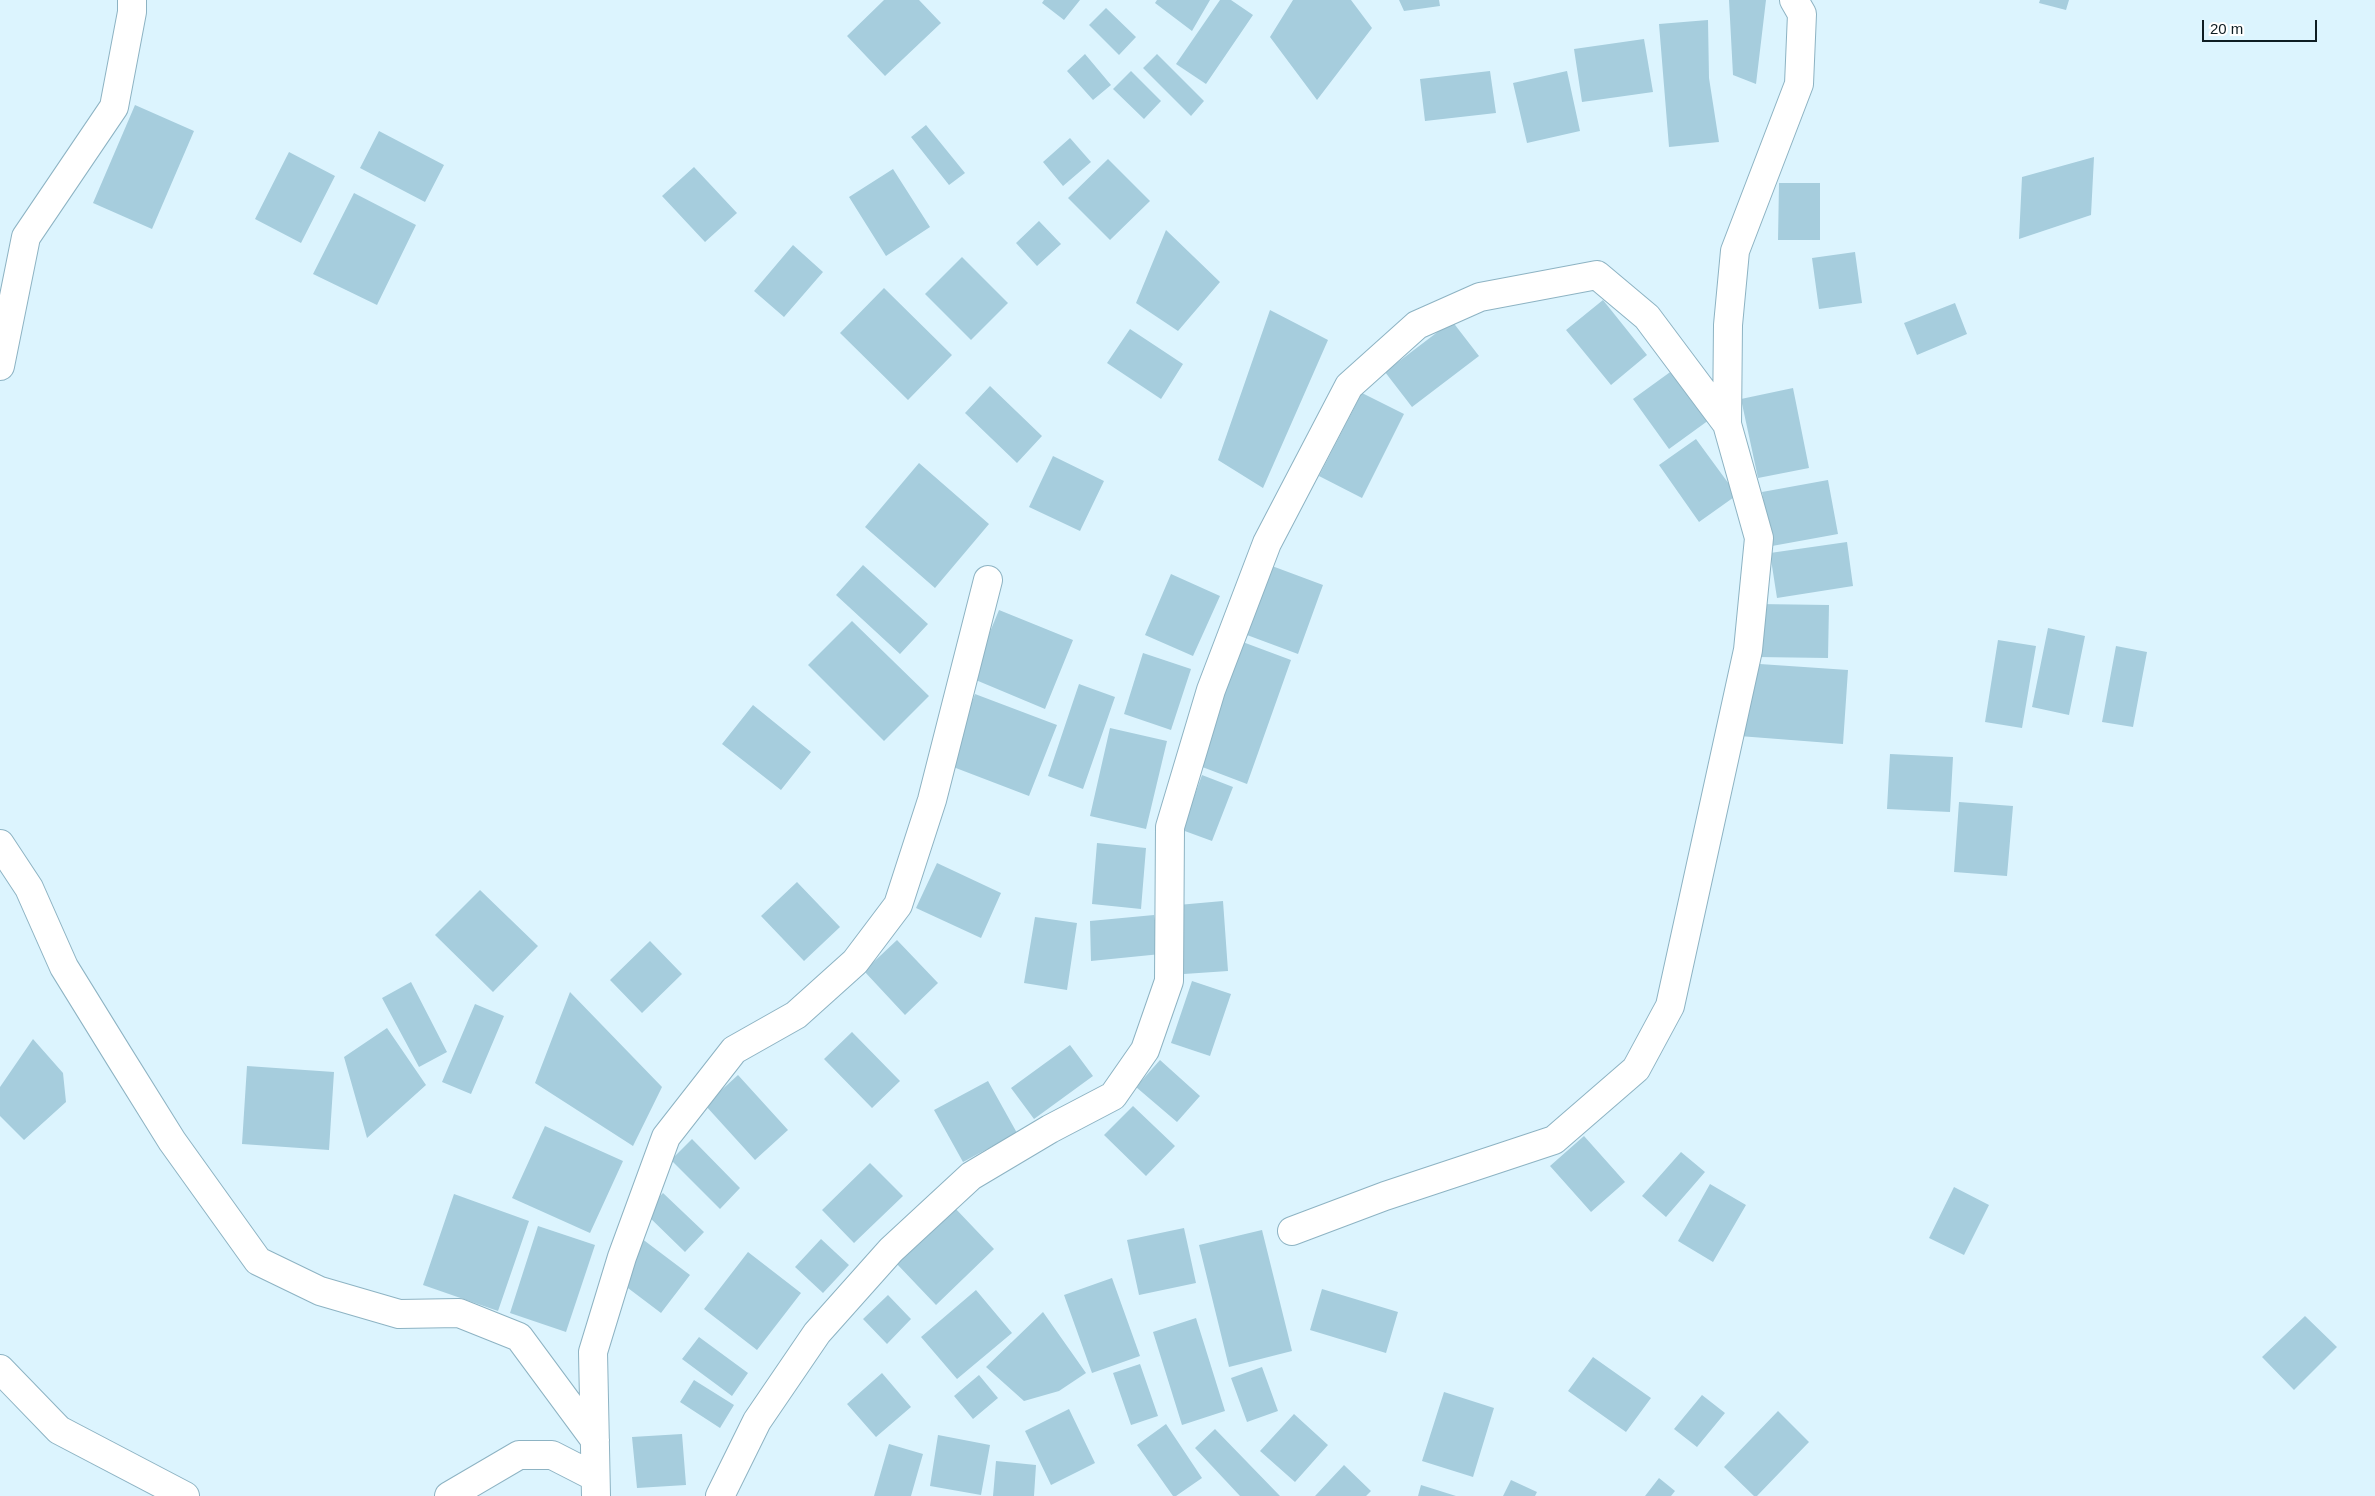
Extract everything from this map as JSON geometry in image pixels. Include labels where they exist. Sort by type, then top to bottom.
[{"type":"street","points":[[0,366],[26,238],[114,107],[132,12],[132,0]]},
{"type":"street","points":[[1292,1231],[1385,1196],[1554,1140],[1636,1069],[1670,1006],[1748,650],[1759,538],[1727,424],[1728,325],[1735,251],[1799,84],[1802,14],[1794,0]]},
{"type":"street","points":[[720,1496],[757,1421],[817,1332],[891,1250],[971,1176],[1050,1129],[1113,1096],[1145,1050],[1169,981],[1171,919],[1170,827],[1211,690],[1267,543],[1349,386],[1417,325],[1480,296],[1597,275],[1647,317],[1727,424]]},
{"type":"street","points":[[595,1486],[593,1352],[622,1257],[666,1137],[734,1050],[796,1015],[855,962],[898,905],[932,800],[988,580]]},
{"type":"street","points":[[0,844],[29,888],[64,966],[119,1056],[172,1141],[258,1261],[320,1291],[399,1314],[459,1313],[519,1338],[594,1440]]},
{"type":"street","points":[[0,1369],[59,1430],[185,1496]]},
{"type":"street","points":[[449,1496],[519,1455],[552,1456],[595,1486]]},
{"type":"building","points":[[884,0],[919,0],[941,23],[885,76],[847,36]]},
{"type":"building","points":[[1044,0],[1080,0],[1064,20],[1042,3]]},
{"type":"building","points":[[1157,0],[1210,0],[1192,31],[1155,3]]},
{"type":"building","points":[[1220,0],[1231,0],[1253,15],[1206,84],[1176,64]]},
{"type":"building","points":[[1293,0],[1351,0],[1372,28],[1317,100],[1270,37]]},
{"type":"building","points":[[1399,0],[1439,0],[1440,6],[1404,11]]},
{"type":"building","points":[[1729,0],[1766,0],[1756,84],[1733,75]]},
{"type":"building","points":[[2040,0],[2069,0],[2066,10],[2039,3]]},
{"type":"building","points":[[1106,8],[1136,37],[1119,55],[1089,25]]},
{"type":"building","points":[[1708,20],[1709,78],[1719,142],[1669,147],[1659,24]]},
{"type":"building","points":[[1644,39],[1653,92],[1582,102],[1574,49]]},
{"type":"building","points":[[1085,54],[1111,85],[1093,100],[1067,71]]},
{"type":"building","points":[[1157,54],[1204,101],[1191,116],[1143,68]]},
{"type":"building","points":[[1131,71],[1161,101],[1144,119],[1113,89]]},
{"type":"building","points":[[1490,71],[1496,113],[1425,121],[1420,79]]},
{"type":"building","points":[[1567,71],[1580,131],[1527,143],[1513,83]]},
{"type":"building","points":[[135,105],[194,131],[152,229],[93,203]]},
{"type":"building","points":[[926,125],[965,173],[949,185],[911,137]]},
{"type":"building","points":[[379,131],[444,165],[425,202],[360,168]]},
{"type":"building","points":[[1070,138],[1091,162],[1063,186],[1043,162]]},
{"type":"building","points":[[289,152],[335,176],[301,243],[255,219]]},
{"type":"building","points":[[2094,157],[2091,215],[2019,239],[2022,177]]},
{"type":"building","points":[[1108,159],[1150,201],[1110,240],[1068,198]]},
{"type":"building","points":[[694,167],[737,213],[705,242],[662,196]]},
{"type":"building","points":[[893,169],[930,227],[886,256],[849,197]]},
{"type":"building","points":[[1779,183],[1820,183],[1820,240],[1778,240]]},
{"type":"building","points":[[354,193],[416,225],[377,305],[313,274]]},
{"type":"building","points":[[1039,221],[1061,244],[1037,266],[1016,243]]},
{"type":"building","points":[[1166,230],[1220,282],[1178,331],[1136,303]]},
{"type":"building","points":[[793,245],[823,272],[784,317],[754,291]]},
{"type":"building","points":[[1855,252],[1862,303],[1819,309],[1812,258]]},
{"type":"building","points":[[962,257],[1008,303],[971,340],[925,294]]},
{"type":"building","points":[[884,288],[952,355],[908,400],[840,333]]},
{"type":"building","points":[[1603,300],[1647,355],[1611,385],[1566,330]]},
{"type":"building","points":[[1955,303],[1967,334],[1917,355],[1904,323]]},
{"type":"building","points":[[1270,310],[1328,340],[1263,488],[1218,460]]},
{"type":"building","points":[[1452,321],[1479,356],[1412,407],[1385,372]]},
{"type":"building","points":[[1130,329],[1183,364],[1161,399],[1107,363]]},
{"type":"building","points":[[1673,370],[1709,420],[1669,449],[1633,399]]},
{"type":"building","points":[[990,386],[1042,436],[1017,463],[965,413]]},
{"type":"building","points":[[1793,388],[1809,468],[1758,478],[1741,399]]},
{"type":"building","points":[[1362,393],[1404,414],[1362,498],[1319,476]]},
{"type":"building","points":[[1696,439],[1737,495],[1699,522],[1659,465]]},
{"type":"building","points":[[1053,456],[1104,481],[1080,531],[1029,507]]},
{"type":"building","points":[[919,463],[989,524],[935,588],[865,527]]},
{"type":"building","points":[[1828,480],[1838,534],[1772,546],[1762,492]]},
{"type":"building","points":[[1847,542],[1853,586],[1777,598],[1770,553]]},
{"type":"building","points":[[863,565],[928,624],[900,654],[836,595]]},
{"type":"building","points":[[1272,566],[1323,585],[1298,654],[1247,635]]},
{"type":"building","points":[[1171,574],[1220,596],[1193,656],[1145,635]]},
{"type":"building","points":[[1758,604],[1829,605],[1828,658],[1757,657]]},
{"type":"building","points":[[999,610],[1073,640],[1045,709],[971,678]]},
{"type":"building","points":[[852,621],[929,696],[884,741],[808,665]]},
{"type":"building","points":[[2048,628],[2085,636],[2069,715],[2032,707]]},
{"type":"building","points":[[1998,640],[2036,646],[2022,728],[1985,722]]},
{"type":"building","points":[[1240,641],[1291,660],[1247,784],[1197,765]]},
{"type":"building","points":[[2116,646],[2147,652],[2133,727],[2102,722]]},
{"type":"building","points":[[1143,653],[1191,669],[1171,730],[1124,714]]},
{"type":"building","points":[[1745,663],[1848,670],[1843,744],[1739,736]]},
{"type":"building","points":[[1079,684],[1115,697],[1083,789],[1048,776]]},
{"type":"building","points":[[975,694],[1057,725],[1029,796],[948,765]]},
{"type":"building","points":[[753,705],[811,752],[781,790],[722,744]]},
{"type":"building","points":[[1110,728],[1167,741],[1146,829],[1090,816]]},
{"type":"building","points":[[1890,754],[1953,757],[1950,812],[1887,809]]},
{"type":"building","points":[[1202,775],[1233,787],[1212,841],[1182,830]]},
{"type":"building","points":[[1959,802],[2013,806],[2007,876],[1954,872]]},
{"type":"building","points":[[1097,843],[1146,848],[1141,909],[1092,904]]},
{"type":"building","points":[[937,863],[1001,893],[981,938],[916,908]]},
{"type":"building","points":[[797,882],[840,927],[804,961],[761,916]]},
{"type":"building","points":[[480,890],[538,946],[493,992],[435,935]]},
{"type":"building","points":[[1223,901],[1228,971],[1184,974],[1178,905]]},
{"type":"building","points":[[1154,915],[1161,954],[1091,961],[1090,921]]},
{"type":"building","points":[[1035,917],[1077,923],[1067,990],[1024,983]]},
{"type":"building","points":[[897,940],[938,983],[905,1015],[864,971]]},
{"type":"building","points":[[650,941],[682,974],[642,1013],[610,980]]},
{"type":"building","points":[[1192,981],[1231,994],[1210,1056],[1171,1043]]},
{"type":"building","points":[[411,982],[447,1052],[419,1067],[382,998]]},
{"type":"building","points":[[570,992],[662,1087],[633,1146],[535,1083]]},
{"type":"building","points":[[475,1004],[504,1016],[471,1094],[442,1082]]},
{"type":"building","points":[[387,1028],[426,1085],[367,1138],[344,1057]]},
{"type":"building","points":[[852,1032],[900,1081],[872,1108],[824,1059]]},
{"type":"building","points":[[33,1039],[63,1073],[66,1102],[24,1140],[0,1116],[0,1087]]},
{"type":"building","points":[[1070,1045],[1093,1076],[1034,1119],[1011,1088]]},
{"type":"building","points":[[1160,1060],[1200,1096],[1177,1122],[1136,1087]]},
{"type":"building","points":[[247,1066],[334,1072],[329,1150],[242,1144]]},
{"type":"building","points":[[738,1075],[788,1130],[755,1160],[705,1105]]},
{"type":"building","points":[[988,1081],[1017,1133],[963,1162],[934,1110]]},
{"type":"building","points":[[1133,1106],[1175,1146],[1146,1176],[1104,1135]]},
{"type":"building","points":[[545,1126],[623,1161],[590,1233],[512,1198]]},
{"type":"building","points":[[1584,1136],[1625,1182],[1591,1212],[1550,1166]]},
{"type":"building","points":[[692,1139],[740,1188],[720,1209],[671,1160]]},
{"type":"building","points":[[1681,1152],[1705,1172],[1666,1217],[1642,1196]]},
{"type":"building","points":[[870,1163],[903,1196],[854,1243],[822,1210]]},
{"type":"building","points":[[1710,1184],[1746,1205],[1713,1262],[1678,1241]]},
{"type":"building","points":[[1954,1187],[1989,1205],[1964,1255],[1929,1238]]},
{"type":"building","points":[[663,1193],[704,1232],[685,1252],[644,1212]]},
{"type":"building","points":[[454,1194],[529,1221],[498,1311],[423,1285]]},
{"type":"building","points":[[954,1207],[994,1249],[936,1305],[896,1263]]},
{"type":"building","points":[[538,1226],[595,1245],[566,1332],[510,1313]]},
{"type":"building","points":[[1184,1228],[1196,1283],[1139,1295],[1127,1240]]},
{"type":"building","points":[[1262,1230],[1292,1351],[1229,1367],[1199,1245]]},
{"type":"building","points":[[637,1235],[690,1275],[661,1313],[620,1282]]},
{"type":"building","points":[[821,1239],[849,1265],[823,1293],[795,1267]]},
{"type":"building","points":[[748,1252],[801,1293],[757,1350],[704,1309]]},
{"type":"building","points":[[1112,1278],[1140,1356],[1092,1373],[1064,1295]]},
{"type":"building","points":[[1322,1289],[1398,1312],[1386,1353],[1310,1330]]},
{"type":"building","points":[[976,1290],[1012,1333],[957,1379],[921,1337]]},
{"type":"building","points":[[888,1295],[911,1319],[887,1344],[863,1319]]},
{"type":"building","points":[[1043,1312],[1086,1373],[1059,1391],[1024,1401],[986,1367]]},
{"type":"building","points":[[2305,1316],[2337,1347],[2294,1390],[2262,1357]]},
{"type":"building","points":[[1196,1318],[1225,1411],[1182,1425],[1153,1332]]},
{"type":"building","points":[[699,1337],[748,1373],[732,1396],[682,1359]]},
{"type":"building","points":[[1593,1357],[1651,1398],[1626,1432],[1568,1391]]},
{"type":"building","points":[[1140,1364],[1158,1416],[1131,1425],[1113,1373]]},
{"type":"building","points":[[1262,1367],[1278,1411],[1247,1422],[1231,1378]]},
{"type":"building","points":[[882,1373],[911,1407],[876,1437],[847,1404]]},
{"type":"building","points":[[979,1375],[998,1398],[973,1419],[954,1396]]},
{"type":"building","points":[[694,1380],[734,1405],[720,1428],[680,1402]]},
{"type":"building","points":[[1444,1392],[1494,1408],[1473,1477],[1422,1461]]},
{"type":"building","points":[[1702,1395],[1725,1413],[1697,1447],[1674,1429]]},
{"type":"building","points":[[1069,1409],[1095,1463],[1051,1485],[1025,1431]]},
{"type":"building","points":[[1778,1411],[1809,1442],[1757,1496],[1754,1496],[1724,1467]]},
{"type":"building","points":[[1294,1414],[1328,1445],[1295,1482],[1260,1451]]},
{"type":"building","points":[[1166,1424],[1202,1478],[1176,1496],[1173,1496],[1137,1445]]},
{"type":"building","points":[[1215,1429],[1280,1496],[1240,1496],[1195,1448]]},
{"type":"building","points":[[682,1434],[686,1485],[637,1488],[632,1437]]},
{"type":"building","points":[[938,1435],[990,1445],[981,1495],[930,1486]]},
{"type":"building","points":[[889,1444],[923,1454],[911,1496],[874,1496]]},
{"type":"building","points":[[996,1461],[1036,1465],[1034,1496],[993,1496]]},
{"type":"building","points":[[1344,1465],[1371,1491],[1366,1496],[1315,1496]]},
{"type":"building","points":[[1659,1478],[1675,1491],[1671,1496],[1645,1496]]},
{"type":"building","points":[[1511,1480],[1537,1492],[1535,1496],[1503,1496]]},
{"type":"building","points":[[1421,1485],[1456,1496],[1418,1496]]}]
